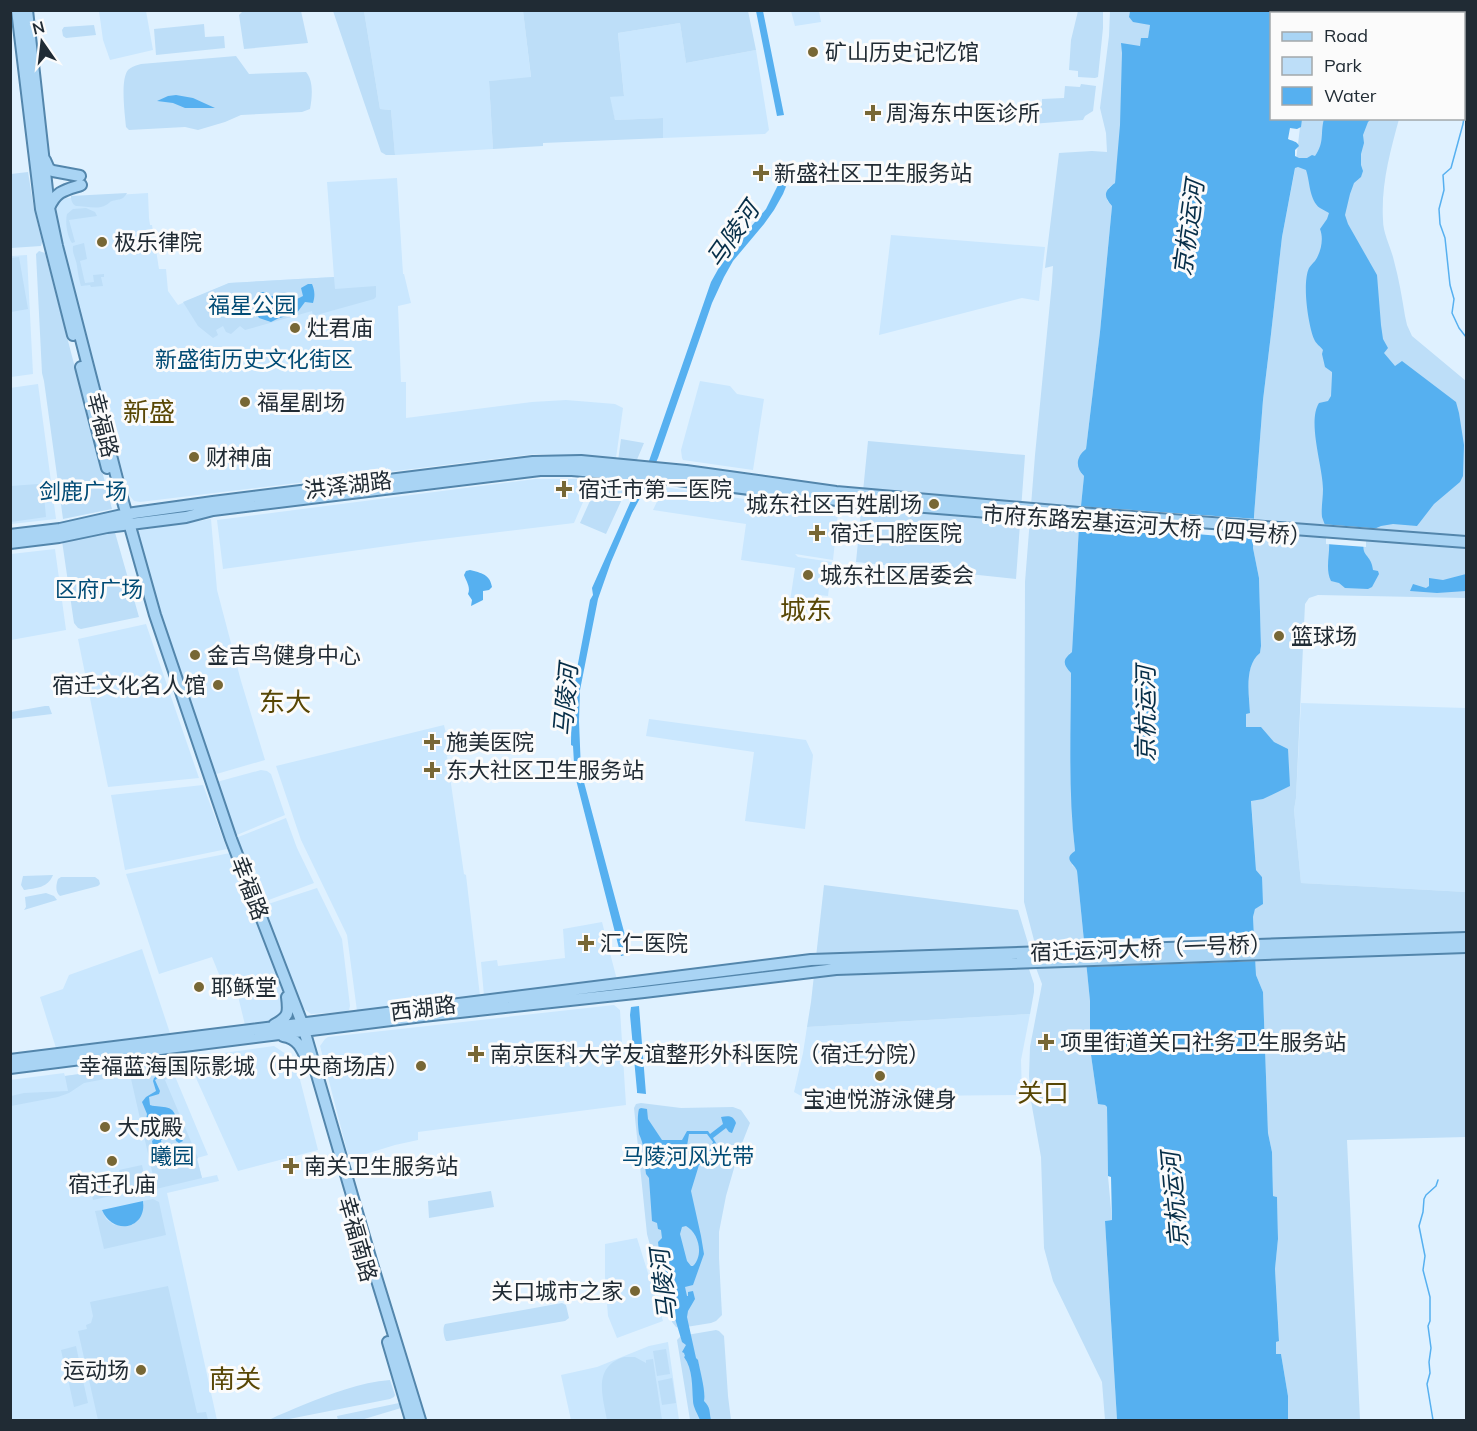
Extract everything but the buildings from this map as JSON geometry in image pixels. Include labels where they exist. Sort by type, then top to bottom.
[{"type":"main road","name":"幸福路","points":[[17,10],[38,184],[50,248],[99,439],[125,520]]},
{"type":"main road","name":"幸福路","points":[[27,10],[49,208],[150,619],[204,781],[301,1027]]},
{"type":"main road","points":[[43,153],[49,169],[80,181],[54,197],[49,208]]},
{"type":"main road","name":"洪泽湖路","points":[[10,535],[125,520],[213,502],[533,462],[581,461],[686,476]]},
{"type":"main road","points":[[848,508],[660,481],[656,473],[667,464],[850,488]]},
{"type":"main road","name":"市府东路宏基运河大桥（四号桥）","points":[[686,476],[1079,513],[1467,542]]},
{"type":"main road","name":"市府东路宏基运河大桥（四号桥）","points":[[686,476],[837,500],[1467,548]]},
{"type":"main road","name":"洪泽湖路","points":[[10,543],[59,537],[107,527],[125,520]]},
{"type":"main road","name":"宿迁运河大桥（一号桥）","points":[[836,964],[1467,938]]},
{"type":"main road","name":"宿迁运河大桥（一号桥）","points":[[836,964],[1467,947]]},
{"type":"main road","name":"西湖路","points":[[10,1068],[301,1027],[836,964]]},
{"type":"main road","points":[[289,996],[311,1016],[351,1021]]},
{"type":"main road","points":[[289,996],[287,1016],[271,1032],[295,1040],[312,1064]]},
{"type":"main road","points":[[312,1064],[313,1045],[318,1036],[351,1021]]},
{"type":"main road","name":"幸福南路","points":[[301,1027],[420,1420]]},
{"type":"main road","name":"西湖路","points":[[10,1060],[271,1032]]},
{"type":"main road","name":"幸福南路","points":[[312,1064],[368,1273],[411,1420]]},
{"type":"shaded area","points":[[99,11],[146,11],[153,50],[110,60],[103,40]]},
{"type":"shaded area","points":[[364,11],[523,11],[531,78],[489,81],[493,149],[395,155],[391,110],[380,109]]},
{"type":"shaded area","points":[[791,11],[819,11],[821,22],[795,26]]},
{"type":"shaded area","points":[[680,23],[686,63],[756,50],[769,130],[765,134],[663,138],[663,118],[615,120],[609,97],[624,95],[618,33]]},
{"type":"shaded area","name":"新盛街历史文化街区","points":[[397,178],[403,274],[411,303],[398,306],[401,382],[406,382],[406,418],[532,402],[566,400],[615,404],[623,408],[616,458],[535,454],[134,501],[128,491],[55,227],[54,203],[68,198],[148,193],[150,225],[152,225],[159,269],[166,269],[168,291],[178,305],[229,283],[334,277],[327,182]]},
{"type":"shaded area","points":[[891,235],[1045,247],[1039,301],[1022,298],[879,335]]},
{"type":"shaded area","points":[[27,255],[33,374],[11,377],[11,256]]},
{"type":"shaded area","points":[[700,381],[730,386],[737,394],[764,399],[753,470],[683,460],[681,450]]},
{"type":"shaded area","points":[[38,384],[56,519],[11,524],[10,388]]},
{"type":"shaded area","points":[[535,479],[593,479],[574,523],[223,569],[217,520]]},
{"type":"shaded area","points":[[664,487],[838,513],[833,560],[795,554],[798,557],[832,562],[828,596],[819,595],[817,613],[789,608],[795,568],[741,560],[746,524],[653,510]]},
{"type":"shaded area","points":[[211,519],[217,590],[265,760],[213,775],[163,629],[135,531]]},
{"type":"shaded area","points":[[55,549],[66,630],[11,640],[11,554]]},
{"type":"shaded area","points":[[146,624],[199,778],[108,787],[78,639]]},
{"type":"shaded area","points":[[1301,703],[1466,708],[1466,892],[1301,883],[1294,810]]},
{"type":"shaded area","points":[[649,719],[806,740],[813,755],[805,829],[745,821],[754,752],[646,736]]},
{"type":"shaded area","points":[[444,725],[451,755],[447,756],[464,874],[466,875],[480,996],[357,1011],[347,935],[301,840],[276,766]]},
{"type":"shaded area","points":[[261,770],[271,774],[285,815],[232,837],[213,783]]},
{"type":"shaded area","points":[[203,785],[227,849],[125,870],[111,795]]},
{"type":"shaded area","points":[[286,818],[314,883],[258,904],[233,839]]},
{"type":"shaded area","points":[[230,853],[282,990],[284,1010],[271,1022],[245,1025],[237,992],[227,994],[212,957],[159,974],[126,874]]},
{"type":"shaded area","points":[[317,888],[342,939],[350,1006],[349,1010],[343,1012],[311,1014],[299,1005],[259,907]]},
{"type":"shaded area","points":[[602,922],[617,980],[484,996],[481,962],[497,960],[498,966],[565,958],[563,929]]},
{"type":"shaded area","points":[[142,949],[170,1033],[56,1048],[40,997],[63,989],[69,975]]},
{"type":"shaded area","points":[[614,1005],[620,1010],[626,1105],[418,1132],[418,1140],[356,1157],[348,1155],[320,1046],[328,1037]]},
{"type":"shaded area","points":[[1030,1014],[1021,1060],[1022,1095],[803,1097],[794,1092],[807,1027]]},
{"type":"shaded area","points":[[274,1046],[295,1060],[318,1150],[238,1171],[187,1058]]},
{"type":"shaded area","points":[[169,1062],[208,1155],[197,1158],[202,1178],[217,1175],[219,1181],[167,1193],[217,1420],[11,1420],[10,1080],[64,1073],[65,1076]]},
{"type":"shaded area","points":[[637,1238],[663,1321],[617,1338],[608,1316],[605,1244]]},
{"type":"shaded area","points":[[668,1342],[679,1420],[571,1420],[561,1375],[597,1367],[649,1346]]},
{"type":"green space","points":[[243,11],[301,11],[308,43],[244,49],[239,15]]},
{"type":"green space","points":[[333,11],[364,11],[380,109],[391,110],[395,155],[386,155],[381,152]]},
{"type":"green space","points":[[523,11],[748,11],[756,50],[686,63],[680,23],[618,33],[624,96],[610,97],[615,120],[663,118],[663,138],[543,143],[543,146],[493,149],[489,81],[531,77]]},
{"type":"green space","points":[[1078,11],[1103,11],[1098,77],[1095,78],[1078,77],[1078,71],[1069,70],[1071,40]]},
{"type":"green space","points":[[1110,11],[1130,11],[1129,17],[1150,25],[1148,39],[1130,54],[1115,183],[1108,188],[1107,200],[1112,206],[1100,332],[1081,473],[1084,476],[1072,652],[1069,654],[1066,667],[1071,673],[1071,778],[1075,851],[1072,865],[1077,871],[1090,1001],[1090,1048],[1098,1103],[1107,1107],[1108,1176],[1112,1220],[1105,1221],[1117,1420],[1105,1420],[1102,1382],[1053,1281],[1044,1248],[1041,1157],[1029,1076],[1030,1047],[1042,984],[1036,968],[1035,944],[1024,902],[1025,582],[1053,266],[1045,268],[1059,153],[1107,152],[1106,133],[1100,108]]},
{"type":"green space","points":[[204,24],[205,37],[224,36],[225,48],[156,55],[154,29]]},
{"type":"green space","points":[[94,25],[96,35],[66,38],[63,36],[64,27]]},
{"type":"green space","points":[[236,56],[249,74],[306,72],[311,85],[310,109],[302,112],[241,115],[198,130],[185,127],[129,130],[126,127],[124,81],[131,68],[141,64]]},
{"type":"green space","points":[[1081,84],[1096,86],[1093,111],[1083,120],[1031,124],[1030,114],[1042,105],[1042,99],[1064,98],[1065,86],[1080,87]]},
{"type":"green space","points":[[1301,120],[1399,120],[1385,181],[1383,220],[1407,325],[1412,336],[1466,381],[1466,598],[1318,595],[1309,598],[1305,604],[1294,810],[1301,883],[1466,892],[1466,1137],[1347,1140],[1360,1420],[1288,1420],[1288,1396],[1281,1354],[1276,1355],[1276,1342],[1279,1340],[1275,1269],[1278,1239],[1277,1197],[1273,1196],[1272,1152],[1268,1133],[1263,992],[1256,975],[1253,917],[1262,877],[1256,870],[1246,727],[1246,713],[1250,713],[1250,673],[1261,646],[1259,578],[1253,548],[1254,516],[1263,400],[1282,237],[1295,169]]},
{"type":"green space","points":[[28,172],[42,242],[41,246],[11,248],[11,174]]},
{"type":"green space","points":[[127,193],[122,199],[99,207],[76,206],[71,197],[71,196]]},
{"type":"green space","points":[[86,208],[95,212],[97,216],[69,220],[75,242],[72,243],[67,229],[67,214],[73,209]]},
{"type":"green space","points":[[84,243],[87,259],[80,261],[85,283],[94,282],[93,275],[104,274],[104,277],[101,277],[103,286],[81,286],[73,246]]},
{"type":"green space","name":"剑鹿广场","points":[[39,251],[45,253],[112,509],[63,519],[42,373],[36,254]]},
{"type":"green space","points":[[19,257],[28,309],[11,312],[11,258]]},
{"type":"green space","name":"福星公园","points":[[334,277],[335,289],[376,286],[376,297],[313,316],[312,311],[245,330],[240,326],[231,334],[226,332],[223,326],[216,330],[218,335],[213,338],[198,326],[183,302],[229,283]]},
{"type":"green space","points":[[621,439],[644,443],[636,462],[618,461]]},
{"type":"green space","points":[[868,441],[1025,455],[1016,579],[856,562]]},
{"type":"green space","points":[[599,481],[629,484],[606,534],[580,523]]},
{"type":"green space","points":[[43,484],[46,517],[11,522],[11,486]]},
{"type":"green space","name":"区府广场","points":[[114,529],[139,617],[78,628],[74,623],[62,541]]},
{"type":"green space","points":[[49,706],[52,714],[11,719],[11,712]]},
{"type":"green space","points":[[53,875],[48,883],[41,887],[24,890],[21,885],[23,876]]},
{"type":"green space","points":[[61,877],[95,877],[100,884],[60,896],[56,886]]},
{"type":"green space","points":[[824,885],[1018,910],[1028,943],[1029,969],[1034,984],[1030,1014],[807,1027]]},
{"type":"green space","points":[[46,893],[57,900],[24,910],[25,897]]},
{"type":"green space","name":"曦园","points":[[169,1062],[174,1076],[165,1080],[198,1158],[202,1178],[156,1189],[129,1070],[139,1066]]},
{"type":"green space","points":[[116,1069],[120,1071],[121,1076],[84,1083],[58,1097],[11,1106],[11,1096],[24,1093],[68,1091],[65,1076]]},
{"type":"green space","name":"马陵河风光带","points":[[636,1104],[681,1108],[733,1107],[741,1110],[750,1123],[726,1196],[719,1232],[722,1315],[711,1323],[680,1328],[672,1322],[647,1234],[634,1108]]},
{"type":"green space","points":[[142,1165],[147,1188],[125,1193],[119,1170]]},
{"type":"green space","points":[[109,1173],[115,1195],[93,1200],[88,1178]]},
{"type":"green space","points":[[491,1191],[494,1207],[429,1218],[428,1201]]},
{"type":"green space","points":[[153,1199],[159,1202],[166,1235],[104,1249],[95,1211],[102,1210],[106,1219],[114,1225],[144,1204],[143,1201]]},
{"type":"green space","points":[[168,1286],[197,1413],[206,1412],[208,1420],[98,1420],[78,1331],[87,1329],[86,1325],[91,1323],[93,1316],[90,1302]]},
{"type":"green space","points":[[562,1303],[566,1305],[569,1318],[565,1321],[446,1341],[443,1330],[445,1324]]},
{"type":"green space","points":[[716,1330],[724,1336],[731,1420],[690,1420],[677,1340],[681,1336]]},
{"type":"green space","points":[[76,1346],[82,1374],[67,1377],[61,1350]]},
{"type":"green space","points":[[666,1349],[670,1374],[657,1376],[653,1351]]},
{"type":"green space","points":[[624,1357],[635,1357],[646,1363],[646,1360],[653,1359],[662,1420],[607,1420],[602,1393],[604,1375],[607,1368]]},
{"type":"green space","points":[[82,1376],[88,1403],[74,1407],[68,1379]]},
{"type":"green space","points":[[672,1378],[676,1403],[662,1405],[658,1381]]},
{"type":"green space","points":[[390,1380],[395,1395],[390,1399],[284,1420],[269,1420],[346,1389]]},
{"type":"green space","points":[[399,1403],[401,1408],[361,1420],[338,1420],[337,1416]]},
{"type":"water","points":[[756,11],[763,11],[784,115],[777,116]]},
{"type":"water","name":"京杭运河","points":[[1130,11],[1316,11],[1270,12],[1270,120],[1302,120],[1301,127],[1290,128],[1288,139],[1299,146],[1295,150],[1295,156],[1307,158],[1315,156],[1318,151],[1324,120],[1370,120],[1363,135],[1361,165],[1363,171],[1361,177],[1354,183],[1345,215],[1377,275],[1383,339],[1388,348],[1384,353],[1395,366],[1402,361],[1456,402],[1464,445],[1463,476],[1460,482],[1434,504],[1417,526],[1393,524],[1367,532],[1364,551],[1373,570],[1378,571],[1379,574],[1372,587],[1368,589],[1345,588],[1331,581],[1328,570],[1329,541],[1322,517],[1323,489],[1316,445],[1315,421],[1319,403],[1328,401],[1331,396],[1332,372],[1325,367],[1323,350],[1314,339],[1306,293],[1309,268],[1315,261],[1321,245],[1320,229],[1329,213],[1316,205],[1306,170],[1295,168],[1282,237],[1263,400],[1253,548],[1259,578],[1261,646],[1250,673],[1250,713],[1246,714],[1246,727],[1261,727],[1274,742],[1288,749],[1290,786],[1263,799],[1251,801],[1256,870],[1262,877],[1263,904],[1255,909],[1253,917],[1256,975],[1263,992],[1268,1133],[1272,1152],[1273,1196],[1277,1197],[1278,1239],[1275,1269],[1279,1341],[1276,1342],[1276,1354],[1281,1354],[1288,1396],[1288,1420],[1117,1420],[1105,1221],[1112,1220],[1111,1177],[1108,1176],[1107,1107],[1098,1104],[1090,1048],[1090,1001],[1077,871],[1069,859],[1075,851],[1071,784],[1071,673],[1065,662],[1066,657],[1072,652],[1084,476],[1079,469],[1078,462],[1080,455],[1086,449],[1100,332],[1112,206],[1106,194],[1115,183],[1120,125],[1121,43],[1140,46],[1141,38],[1148,38],[1150,25],[1133,22],[1129,17]]},
{"type":"water","points":[[176,95],[193,98],[215,108],[185,108],[173,103],[157,101]]},
{"type":"water","points":[[787,167],[793,169],[783,194],[764,224],[733,261],[712,303],[658,458],[611,562],[598,599],[580,690],[581,771],[630,954],[621,956],[572,764],[574,763],[573,746],[571,745],[572,695],[590,600],[593,595],[592,588],[638,485],[641,484],[711,282],[732,249],[766,209]]},
{"type":"water","points":[[312,284],[314,289],[313,303],[305,302],[296,314],[271,322],[259,318],[256,301],[260,292],[268,292],[269,297],[285,292],[297,299],[303,296],[301,288]]},
{"type":"water","points":[[470,570],[487,577],[492,587],[483,591],[483,600],[471,606],[469,586],[464,575]]},
{"type":"water","points":[[1466,574],[1466,591],[1437,593],[1410,591],[1413,584],[1426,588],[1429,586],[1429,578],[1443,580]]},
{"type":"water","points":[[639,1006],[646,1094],[637,1093],[630,1015],[631,1007]]},
{"type":"water","points":[[160,1070],[160,1077],[155,1080],[160,1091],[159,1094],[149,1097],[150,1105],[168,1108],[174,1112],[177,1123],[174,1129],[183,1141],[179,1143],[171,1135],[163,1137],[158,1154],[154,1151],[152,1141],[154,1128],[146,1120],[147,1114],[142,1102],[156,1091],[153,1081],[159,1075]]},
{"type":"water","points":[[639,1109],[647,1109],[648,1119],[662,1140],[682,1140],[687,1131],[708,1131],[710,1134],[723,1124],[721,1117],[732,1117],[736,1123],[732,1133],[726,1128],[713,1138],[716,1143],[711,1162],[699,1165],[691,1191],[704,1254],[693,1285],[685,1287],[687,1296],[688,1292],[693,1291],[695,1299],[687,1317],[698,1360],[704,1401],[709,1408],[711,1420],[700,1420],[694,1406],[691,1373],[682,1352],[686,1345],[682,1342],[671,1305],[676,1307],[677,1305],[667,1287],[670,1274],[660,1271],[654,1252],[659,1251],[658,1242],[662,1238],[657,1223],[652,1221],[649,1178],[646,1174],[643,1144],[639,1134]],"holes":[[[689,1134],[707,1134],[713,1142],[710,1150],[687,1146]],[[686,1226],[694,1234],[698,1244],[698,1256],[693,1266],[687,1261],[680,1234],[682,1227]]]},
{"type":"water","points":[[143,1201],[140,1218],[128,1226],[114,1224],[102,1210]]},
{"type":"pier","points":[[1078,506],[1257,519],[1256,539],[1076,524]]},
{"type":"pier","points":[[1321,524],[1383,529],[1369,534],[1366,547],[1326,544],[1326,536]]},
{"type":"pier","points":[[1257,935],[1258,961],[1084,967],[1081,940]]},
{"type":"waterway","points":[[1464,120],[1451,168],[1443,175],[1444,190],[1439,209],[1454,299],[1452,313],[1466,337]]},
{"type":"waterway","points":[[1433,1420],[1427,1384],[1431,1348],[1428,1326],[1430,1297],[1423,1270],[1425,1256],[1419,1226],[1424,1199],[1436,1186],[1438,1180]]},
{"type":"place","name":"矿山历史记忆馆","points":[[813,52]]},
{"type":"place","name":"周海东中医诊所","points":[[873,113]]},
{"type":"place","name":"新盛社区卫生服务站","points":[[761,173]]},
{"type":"place","name":"极乐律院","points":[[102,242]]},
{"type":"place","name":"灶君庙","points":[[295,328]]},
{"type":"place","name":"福星剧场","points":[[245,402]]},
{"type":"place","name":"财神庙","points":[[194,457]]},
{"type":"place","name":"宿迁市第二医院","points":[[564,489]]},
{"type":"place","name":"城东社区百姓剧场","points":[[934,504]]},
{"type":"place","name":"宿迁口腔医院","points":[[817,533]]},
{"type":"place","name":"城东社区居委会","points":[[808,575]]},
{"type":"place","name":"篮球场","points":[[1279,636]]},
{"type":"place","name":"金吉鸟健身中心","points":[[195,655]]},
{"type":"place","name":"宿迁文化名人馆","points":[[218,685]]},
{"type":"place","name":"施美医院","points":[[432,742]]},
{"type":"place","name":"东大社区卫生服务站","points":[[432,770]]},
{"type":"place","name":"汇仁医院","points":[[586,943]]},
{"type":"place","name":"耶稣堂","points":[[199,987]]},
{"type":"place","name":"项里街道关口社务卫生服务站","points":[[1046,1042]]},
{"type":"place","name":"南京医科大学友谊整形外科医院（宿迁分院）","points":[[476,1054]]},
{"type":"place","name":"幸福蓝海国际影城（中央商场店）","points":[[421,1066]]},
{"type":"place","name":"宝迪悦游泳健身","points":[[880,1076]]},
{"type":"place","name":"大成殿","points":[[105,1127]]},
{"type":"place","name":"宿迁孔庙","points":[[112,1161]]},
{"type":"place","name":"南关卫生服务站","points":[[291,1166]]},
{"type":"place","name":"关口城市之家","points":[[635,1291]]},
{"type":"place","name":"运动场","points":[[141,1370]]},
{"type":"district","name":"新盛","points":[[149,411]]},
{"type":"district","name":"城东","points":[[806,609]]},
{"type":"district","name":"东大","points":[[285,701]]},
{"type":"district","name":"关口","points":[[1043,1092]]},
{"type":"district","name":"南关","points":[[235,1378]]},
{"type":"water label","name":"马陵河","points":[[732,234]]},
{"type":"water label","name":"马陵河","points":[[565,700]]},
{"type":"water label","name":"马陵河","points":[[663,1285]]}]
